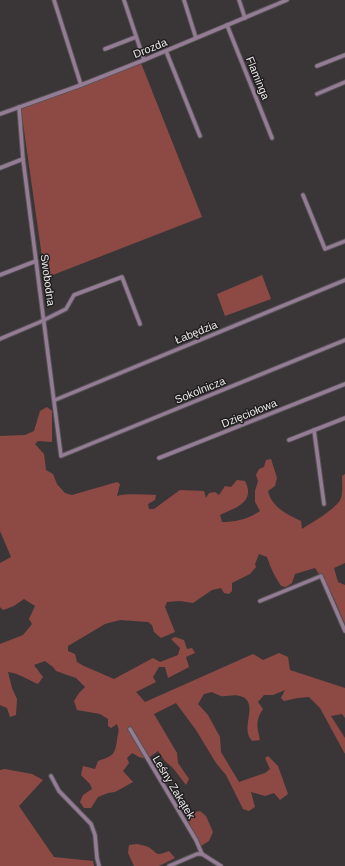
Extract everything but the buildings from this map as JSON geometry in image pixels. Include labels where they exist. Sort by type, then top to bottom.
[{"type":"street","points":[[54,0],[81,85]]},
{"type":"street","points":[[124,0],[144,60]]},
{"type":"street","points":[[184,0],[196,38]]},
{"type":"street","points":[[239,0],[245,18]]},
{"type":"street","name":"Drozda","points":[[0,114],[81,85],[144,60],[287,0]]},
{"type":"street","name":"Flaminga","points":[[227,25],[272,138]]},
{"type":"street","points":[[104,49],[136,37]]},
{"type":"street","points":[[166,51],[200,136]]},
{"type":"street","points":[[317,66],[345,55]]},
{"type":"street","points":[[317,94],[345,82]]},
{"type":"street","name":"Swobodna","points":[[18,107],[23,159],[45,319],[61,456]]},
{"type":"street","points":[[0,168],[23,159]]},
{"type":"street","points":[[303,195],[325,249],[345,241]]},
{"type":"street","points":[[0,275],[36,261]]},
{"type":"street","points":[[0,339],[66,309],[74,295],[122,277],[140,324]]},
{"type":"street","name":"Łabędzia","points":[[55,400],[345,280]]},
{"type":"street","name":"Sokolnicza","points":[[61,456],[345,340]]},
{"type":"street","name":"Dzięciołowa","points":[[159,458],[345,384]]},
{"type":"street","points":[[289,440],[345,418]]},
{"type":"street","points":[[314,430],[324,504]]},
{"type":"street","points":[[260,601],[321,576],[345,631]]},
{"type":"street","name":"Leśny Zakątek","points":[[130,729],[196,840],[202,854]]},
{"type":"street","points":[[51,776],[59,791],[91,824],[95,835],[99,866]]},
{"type":"street","points":[[169,866],[197,854],[202,854],[221,866]]},
{"type":"shaded area","points":[[141,63],[202,217],[45,278],[21,109]]},
{"type":"shaded area","points":[[262,275],[271,299],[225,316],[217,294]]},
{"type":"shaded area","points":[[47,407],[52,411],[52,442],[38,441],[35,444],[44,454],[46,470],[53,474],[57,484],[65,493],[72,495],[117,482],[120,484],[117,496],[132,494],[156,495],[155,500],[148,504],[149,509],[154,509],[180,490],[204,491],[206,498],[209,493],[215,492],[219,495],[225,486],[231,487],[237,480],[245,481],[248,488],[246,499],[237,507],[220,515],[222,522],[237,521],[260,511],[255,502],[255,491],[258,481],[256,475],[259,469],[264,467],[266,460],[271,459],[277,478],[275,486],[268,491],[272,501],[276,506],[290,516],[301,521],[302,529],[330,511],[339,502],[342,493],[342,476],[345,474],[345,563],[334,568],[338,582],[345,585],[345,624],[332,594],[315,568],[295,574],[292,583],[286,587],[281,586],[267,557],[259,554],[255,564],[256,567],[250,574],[232,583],[232,591],[229,594],[224,593],[221,588],[212,590],[193,603],[180,601],[167,602],[165,607],[175,632],[161,638],[154,632],[152,625],[148,622],[120,620],[105,624],[68,646],[68,651],[75,654],[77,662],[114,679],[153,658],[160,662],[178,655],[180,648],[171,639],[175,637],[184,640],[187,649],[192,648],[195,653],[186,657],[189,667],[168,678],[165,667],[159,667],[153,677],[156,682],[136,692],[145,702],[253,654],[263,660],[279,653],[288,657],[290,670],[345,688],[345,718],[342,714],[331,716],[345,738],[345,754],[320,708],[309,697],[284,701],[281,698],[285,690],[273,695],[264,695],[258,702],[263,709],[257,724],[260,740],[252,741],[247,729],[250,709],[247,700],[240,696],[221,696],[212,692],[204,694],[198,704],[208,715],[220,737],[221,752],[239,782],[265,773],[270,769],[265,758],[268,756],[278,766],[288,794],[280,800],[274,793],[265,796],[251,792],[255,807],[249,811],[243,809],[226,775],[216,763],[196,730],[176,703],[154,714],[177,753],[178,763],[189,779],[186,785],[158,751],[147,759],[132,753],[127,758],[129,763],[123,771],[133,782],[115,792],[98,797],[91,808],[84,808],[80,802],[83,795],[92,789],[90,784],[81,775],[83,766],[95,769],[98,761],[107,758],[114,752],[118,732],[117,724],[111,728],[108,726],[108,719],[100,714],[77,710],[74,701],[85,687],[76,678],[56,671],[45,661],[34,665],[43,677],[38,684],[20,675],[8,672],[12,688],[17,699],[16,715],[10,717],[7,708],[0,705],[0,644],[23,635],[32,624],[29,619],[35,606],[24,599],[14,606],[3,610],[0,607],[0,563],[11,557],[0,531],[0,436],[25,435],[34,431],[40,411]]},
{"type":"shaded area","points":[[5,769],[32,774],[43,780],[19,806],[54,857],[93,861],[94,866],[0,866],[0,770]]},
{"type":"shaded area","points":[[200,811],[206,816],[213,832],[209,841],[201,846],[188,821],[196,812]]},
{"type":"shaded area","points":[[137,844],[146,846],[158,854],[169,851],[175,858],[159,866],[134,866],[128,853],[129,845]]}]
